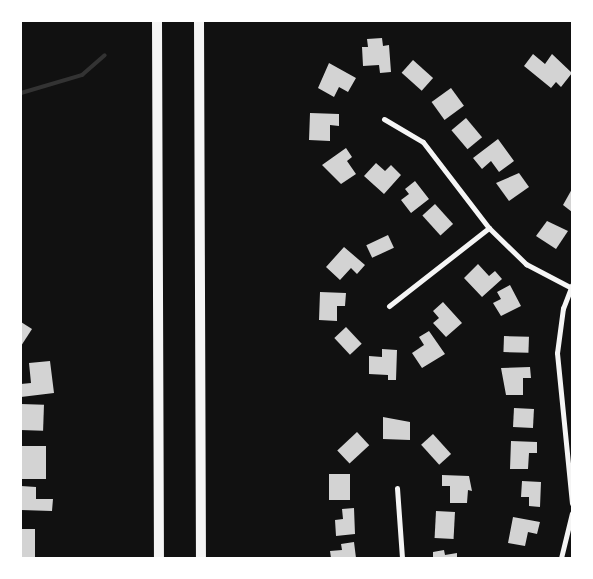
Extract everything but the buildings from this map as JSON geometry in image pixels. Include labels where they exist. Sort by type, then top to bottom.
[{"type":"highway","points":[[157,21],[159,558]]},
{"type":"highway","points":[[199,21],[201,558]]},
{"type":"street","points":[[384,119],[423,142],[489,228],[526,264],[571,286],[563,308],[557,353],[572,503]]},
{"type":"street","points":[[389,306],[489,228]]},
{"type":"street","points":[[397,488],[402,558]]},
{"type":"street","points":[[561,558],[572,513]]},
{"type":"waterway","points":[[21,93],[82,75],[105,55]]}]
